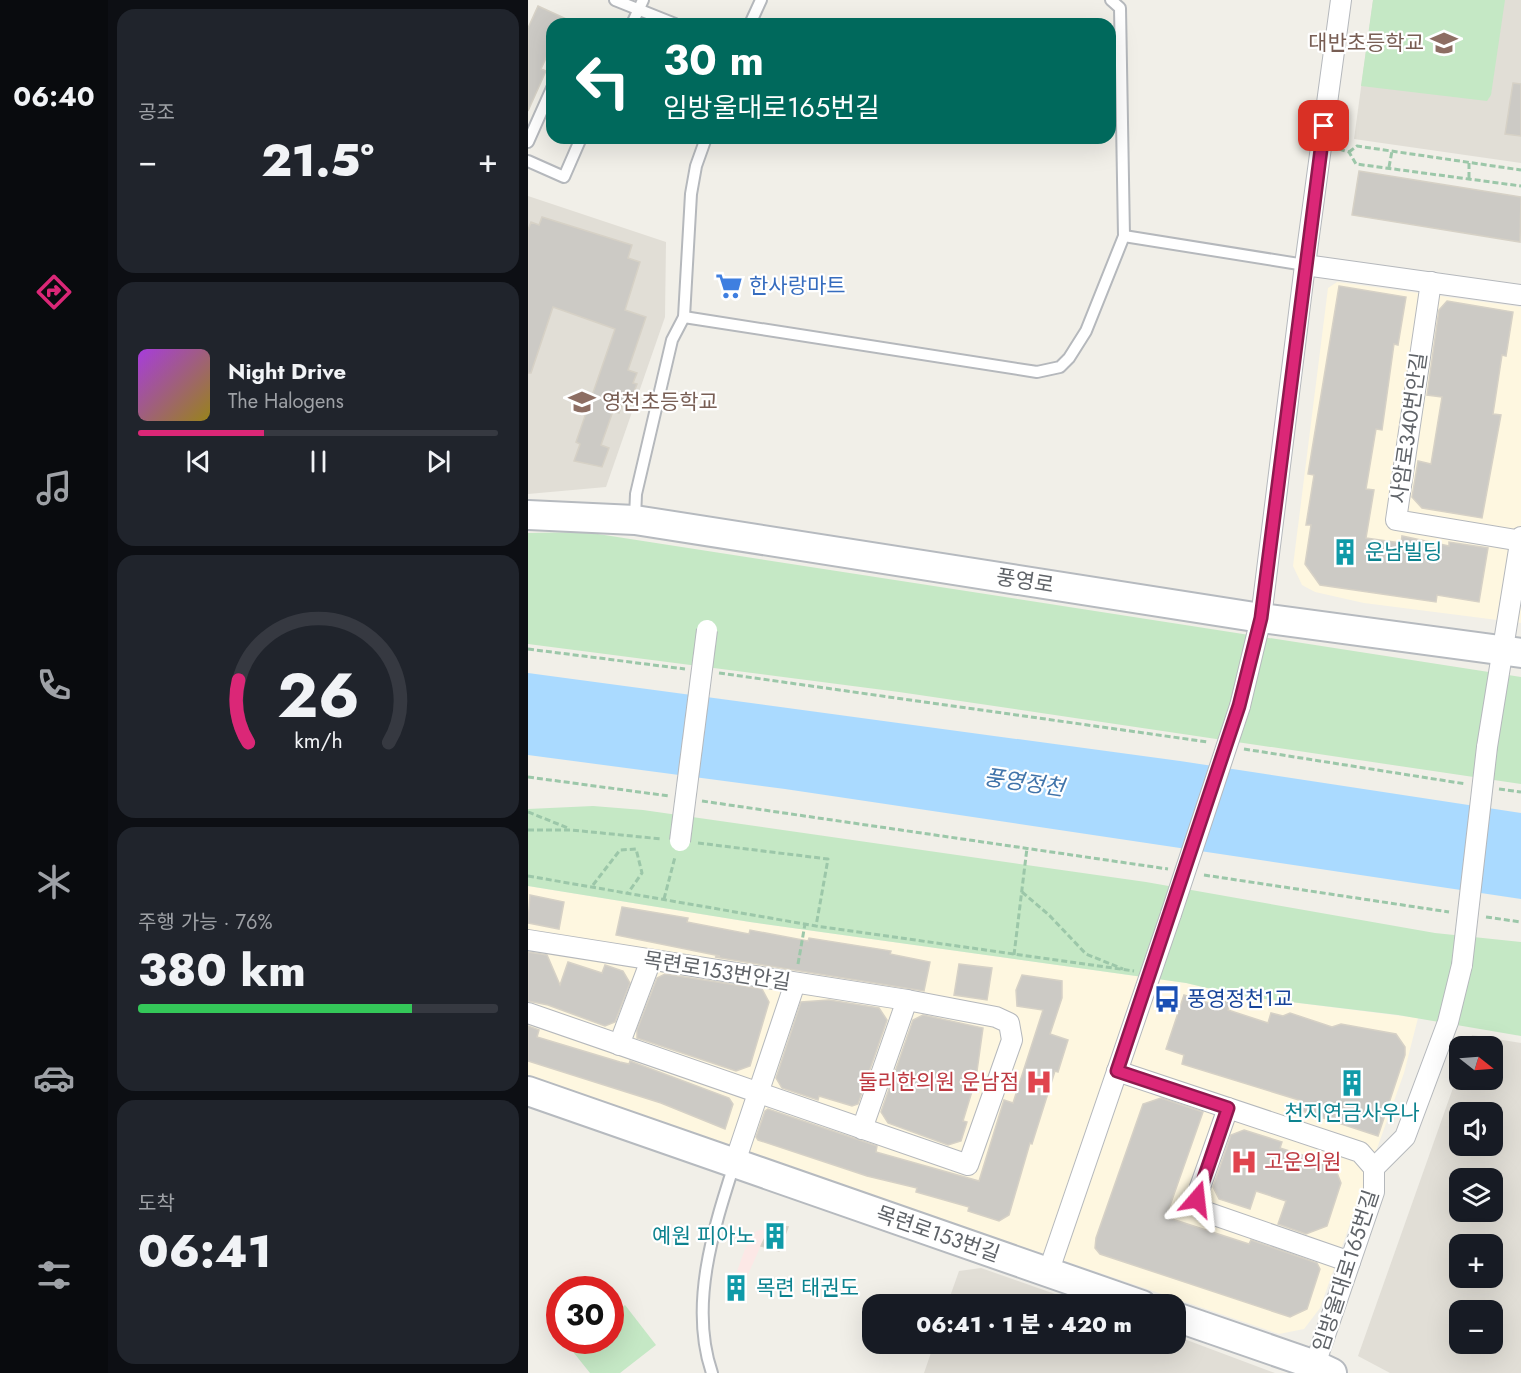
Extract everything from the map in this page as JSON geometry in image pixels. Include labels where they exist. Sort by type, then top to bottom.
[{"type":"main road","name":"풍영로","points":[[528,515],[635,520],[1261,618],[1512,652]]},
{"type":"main road","name":"목련로153번길","points":[[528,1091],[1110,1294]]},
{"type":"main road","points":[[1186,1321],[1320,1370]]},
{"type":"street","points":[[1048,1273],[1151,974],[1239,706],[1261,618],[1341,0]]},
{"type":"street","points":[[1305,265],[1521,295]]},
{"type":"street","name":"사암로340번안길","points":[[1431,282],[1396,520],[1521,540]]},
{"type":"street","name":"임방울대로165번길","points":[[1374,1168],[1406,1137],[1449,1022],[1462,965],[1486,747],[1512,652],[1521,540]]},
{"type":"street","points":[[680,841],[707,630]]},
{"type":"street","name":"목련로153번안길","points":[[528,940],[907,1000],[996,1017],[1009,1023],[1012,1040],[968,1165],[862,1128]]},
{"type":"street","points":[[619,1045],[651,960]]},
{"type":"street","points":[[735,1162],[795,983]]},
{"type":"street","points":[[528,1013],[862,1128],[907,1000]]},
{"type":"street","name":"임방울대로165번길","points":[[1117,1071],[1360,1152],[1374,1168],[1374,1192],[1350,1262],[1320,1370]]},
{"type":"street","points":[[1228,1108],[1199,1190],[1197,1199],[1203,1211],[1350,1262]]},
{"type":"lane","points":[[615,0],[640,5],[664,18]]},
{"type":"lane","points":[[753,18],[762,0]]},
{"type":"lane","points":[[684,317],[1045,372],[1059,367],[1069,358],[1086,331],[1124,236],[1120,8],[1111,0]]},
{"type":"lane","points":[[528,142],[546,102]]},
{"type":"lane","points":[[528,161],[564,177],[578,144]]},
{"type":"lane","points":[[635,520],[636,494],[672,340],[684,317],[691,194],[696,166],[704,144]]},
{"type":"lane","points":[[1124,236],[1305,265]]},
{"type":"lane","points":[[712,1373],[703,1342],[704,1296],[709,1250],[735,1162]]},
{"type":"path","points":[[1349,152],[1357,146],[1521,170]]},
{"type":"path","points":[[1338,149],[1349,152],[1356,164],[1521,186]]},
{"type":"path","points":[[1389,168],[1392,151]]},
{"type":"path","points":[[1469,163],[1469,178]]},
{"type":"path","points":[[528,649],[688,669]]},
{"type":"path","points":[[711,672],[1211,743]]},
{"type":"path","points":[[1243,749],[1474,785]]},
{"type":"path","points":[[528,777],[678,798]]},
{"type":"path","points":[[1498,788],[1521,792]]},
{"type":"path","points":[[702,801],[1178,871]]},
{"type":"path","points":[[528,812],[571,830]]},
{"type":"path","points":[[528,830],[571,830],[828,859],[816,926]]},
{"type":"path","points":[[664,899],[680,841]]},
{"type":"path","points":[[1014,955],[1027,848]]},
{"type":"path","points":[[593,886],[620,850],[636,849],[642,873],[628,892]]},
{"type":"path","points":[[1202,875],[1455,913]]},
{"type":"path","points":[[528,876],[816,926],[1151,974]]},
{"type":"path","points":[[1022,892],[1049,915],[1086,954],[1116,964],[1125,970]]},
{"type":"path","points":[[1477,916],[1521,922]]},
{"type":"path","points":[[795,983],[805,924]]},
{"type":"shaded area","name":"대반초등학교","points":[[1373,0],[1521,0],[1521,163],[1354,139]]},
{"type":"shaded area","name":"영천초등학교","points":[[528,196],[666,242],[665,317],[606,487],[528,494]]},
{"type":"shaded area","points":[[1337,282],[1521,307],[1521,623],[1364,603],[1315,592],[1302,585],[1293,566],[1328,288]]},
{"type":"shaded area","points":[[528,886],[750,922],[1186,983],[1241,996],[1418,1018],[1404,1073],[1320,1308],[1304,1329],[1279,1334],[1186,1302],[1186,1294],[1162,1294],[528,1078]]},
{"type":"shaded area","points":[[1503,1040],[1521,1043],[1521,1373],[1390,1373],[1358,1356],[1452,1090],[1503,1090]]},
{"type":"shaded area","points":[[770,1225],[746,1279],[736,1274],[745,1249],[755,1232]]},
{"type":"shaded area","points":[[981,1268],[1055,1294],[951,1294],[959,1271]]},
{"type":"shaded area","points":[[1186,1340],[1275,1373],[924,1373],[931,1354],[1186,1354]]},
{"type":"green space","points":[[1373,0],[1505,0],[1491,95],[1487,101],[1361,86]]},
{"type":"green space","points":[[585,532],[1521,677],[1521,784],[899,692],[528,644],[528,533]]},
{"type":"green space","points":[[593,806],[643,810],[1146,882],[1435,933],[1521,942],[1521,1036],[1398,1015],[1241,996],[1186,983],[750,922],[528,886],[528,809]]},
{"type":"green space","points":[[624,1306],[656,1345],[620,1373],[590,1373],[575,1354],[624,1354]]},
{"type":"water","name":"풍영정천","points":[[528,673],[1180,761],[1521,813],[1521,899],[785,789],[528,755]]},
{"type":"building","points":[[538,6],[564,18],[546,18],[546,58],[541,69],[546,71],[528,111],[528,28]]},
{"type":"building","points":[[1513,83],[1521,84],[1521,136],[1505,134]]},
{"type":"building","points":[[1359,171],[1521,197],[1520,242],[1352,215]]},
{"type":"building","points":[[542,217],[632,245],[628,258],[640,262],[625,310],[646,317],[628,370],[637,373],[633,383],[637,384],[630,403],[623,401],[619,413],[613,411],[601,445],[609,448],[602,467],[574,461],[580,444],[576,442],[615,329],[553,307],[531,373],[528,373],[528,230],[531,222],[539,225]]},
{"type":"building","points":[[1339,286],[1406,297],[1398,345],[1394,344],[1382,430],[1376,429],[1366,489],[1374,490],[1366,538],[1401,543],[1402,536],[1449,546],[1449,542],[1488,548],[1479,602],[1437,595],[1436,602],[1320,585],[1305,564],[1311,525],[1306,525],[1314,475],[1308,474]]},
{"type":"building","points":[[1447,301],[1513,312],[1506,356],[1502,355],[1493,414],[1501,415],[1482,518],[1422,508],[1412,497],[1418,461],[1431,464],[1442,397],[1427,395],[1439,310]]},
{"type":"building","points":[[530,895],[564,902],[559,929],[528,923]]},
{"type":"building","points":[[622,907],[688,918],[687,922],[749,934],[750,930],[808,941],[809,938],[891,951],[890,954],[930,962],[924,991],[715,957],[720,956],[616,935]]},
{"type":"building","points":[[528,952],[547,955],[560,985],[568,962],[602,973],[605,965],[623,971],[630,983],[615,1022],[605,1026],[548,1005],[528,1001]]},
{"type":"building","points":[[959,964],[992,968],[987,1000],[954,995]]},
{"type":"building","points":[[665,974],[762,989],[769,1002],[750,1066],[736,1071],[637,1038],[637,1030],[657,978]]},
{"type":"building","points":[[1022,975],[1062,981],[1062,998],[1050,1034],[1068,1040],[1058,1072],[1055,1071],[1032,1144],[1030,1143],[1009,1215],[999,1221],[968,1211],[969,1207],[916,1192],[917,1188],[867,1176],[758,1140],[756,1137],[765,1111],[768,1109],[877,1146],[876,1152],[979,1181],[1004,1100],[1013,1103],[1043,1010],[1017,1006],[1016,990]]},
{"type":"building","points":[[1184,995],[1212,1004],[1214,998],[1230,1003],[1228,1010],[1268,1023],[1271,1013],[1283,1016],[1290,1013],[1332,1027],[1341,1024],[1396,1034],[1405,1047],[1405,1055],[1378,1136],[1299,1110],[1302,1101],[1182,1064],[1184,1055],[1166,1049]]},
{"type":"building","points":[[829,1000],[879,1008],[887,1020],[858,1104],[852,1106],[819,1096],[818,1100],[782,1088],[776,1078],[801,1002]]},
{"type":"building","points":[[923,1015],[983,1028],[976,1078],[963,1121],[967,1122],[961,1141],[948,1145],[888,1123],[881,1112],[913,1020]]},
{"type":"building","points":[[528,1026],[539,1030],[537,1037],[620,1062],[629,1064],[630,1061],[729,1098],[733,1104],[725,1129],[661,1103],[528,1061]]},
{"type":"building","points":[[1161,1098],[1203,1112],[1166,1217],[1249,1244],[1251,1240],[1317,1263],[1320,1269],[1307,1309],[1290,1317],[1100,1254],[1095,1248],[1096,1238],[1143,1104]]},
{"type":"building","points":[[1244,1130],[1282,1142],[1280,1148],[1334,1165],[1341,1183],[1327,1226],[1306,1234],[1278,1224],[1286,1201],[1256,1191],[1250,1209],[1219,1199],[1213,1187],[1231,1135]]},
{"type":"building","name":"예원 피아노","points":[[771,1225],[788,1227],[779,1251],[761,1246]]},
{"type":"place","name":"대반초등학교","points":[[1444,43]]},
{"type":"place","name":"한사랑마트","points":[[729,286]]},
{"type":"place","name":"영천초등학교","points":[[582,402]]},
{"type":"place","name":"운남빌딩","points":[[1345,552]]},
{"type":"place","name":"풍영정천1교","points":[[1167,999]]},
{"type":"place","name":"둘리한의원 운남점","points":[[1039,1082]]},
{"type":"place","name":"천지연금사우나","points":[[1352,1083]]},
{"type":"place","name":"고운의원","points":[[1244,1162]]},
{"type":"place","name":"예원 피아노","points":[[775,1236]]},
{"type":"place","name":"목련 태권도","points":[[736,1288]]},
{"type":"route","points":[[1197,1199],[1228,1108],[1117,1071],[1239,706],[1261,618],[1324,126]]}]
